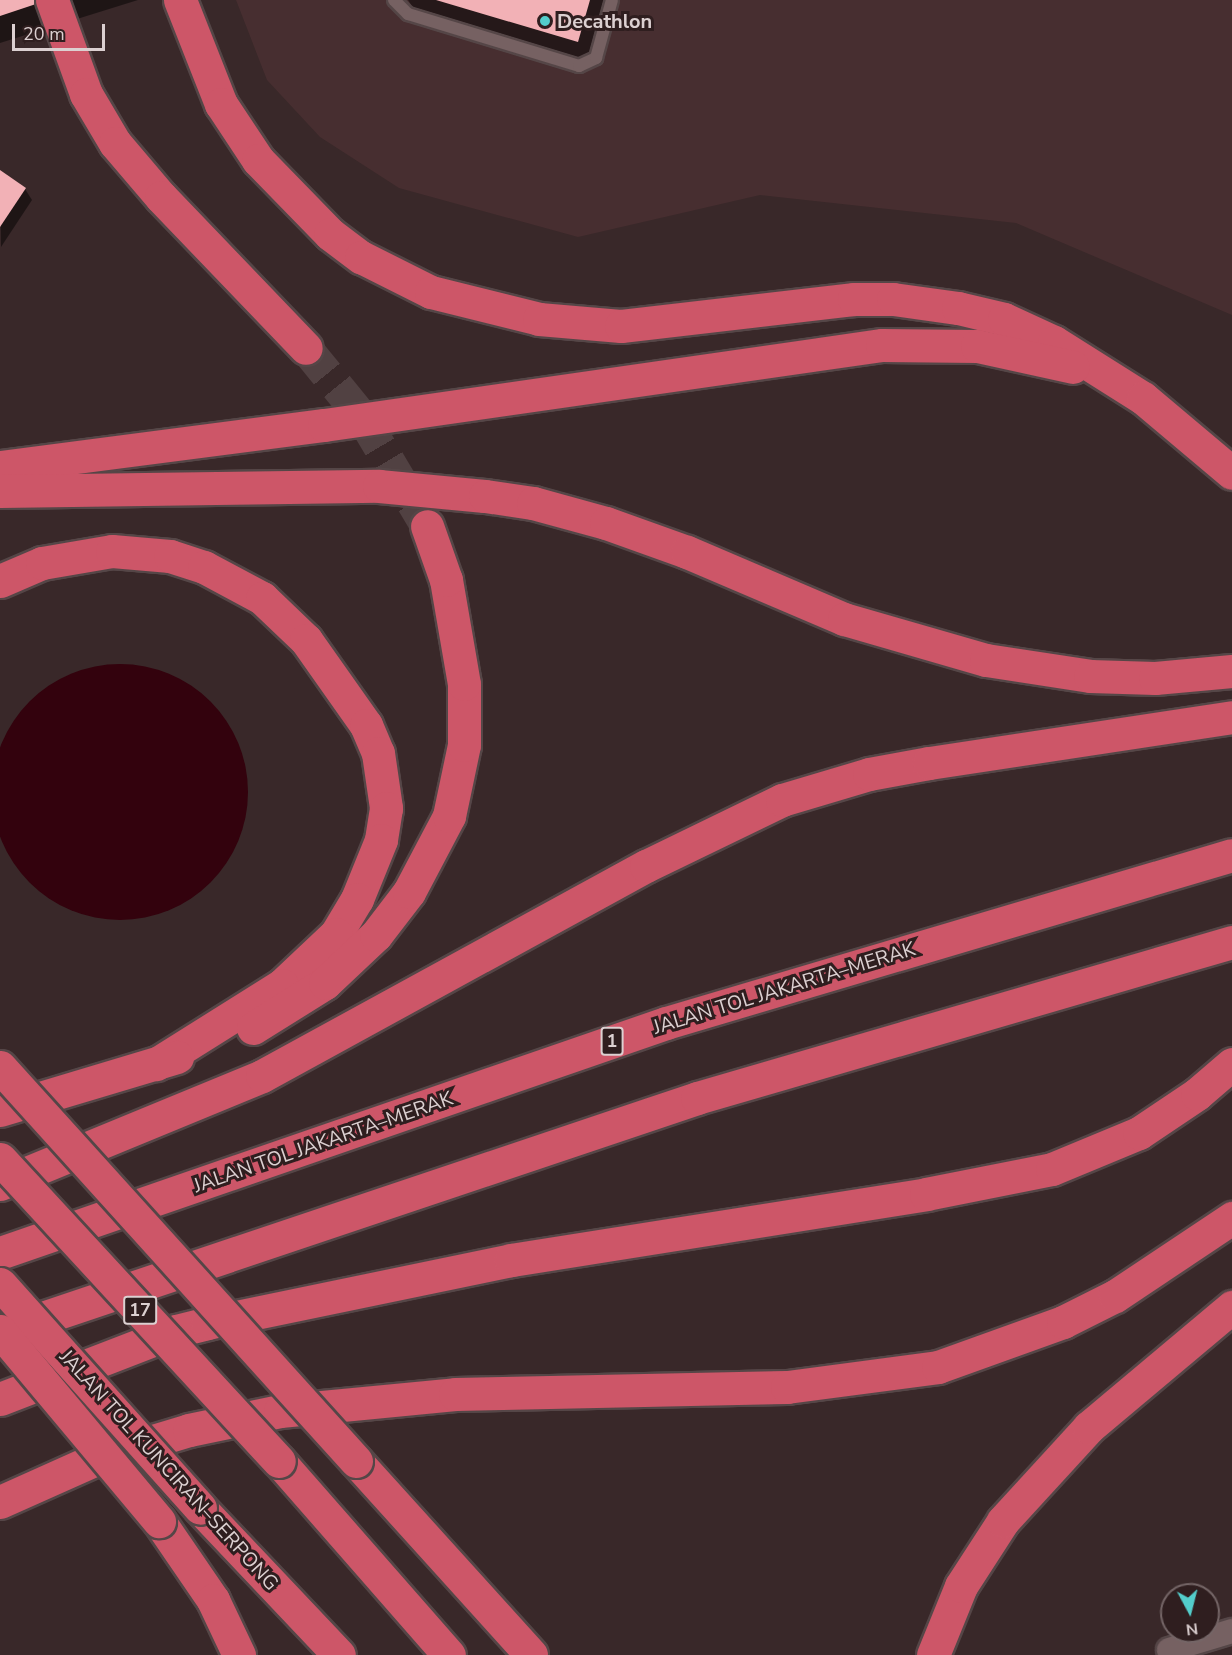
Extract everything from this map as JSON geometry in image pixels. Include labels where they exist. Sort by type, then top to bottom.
[{"type":"highway","points":[[52,0],[86,94],[115,143],[185,223],[306,348]]},
{"type":"highway","points":[[180,0],[221,104],[258,160],[330,234],[361,257],[431,292],[539,319],[621,326],[843,300],[930,303],[1004,319],[1054,342],[1107,376],[1181,427],[1232,473]]},
{"type":"highway","points":[[0,467],[324,425],[882,345],[977,346],[1107,376]]},
{"type":"highway","points":[[0,490],[379,486],[533,503],[617,527],[697,556],[844,619],[986,660],[1090,676],[1155,678],[1232,672]]},
{"type":"highway","points":[[0,1110],[156,1064],[238,1035],[295,1005],[325,983],[355,957],[396,911],[439,840],[460,774],[466,718],[451,603],[427,526]]},
{"type":"highway","points":[[0,581],[42,563],[112,550],[170,556],[204,567],[262,598],[306,640],[366,725],[378,753],[386,808],[381,840],[357,899],[336,934],[282,985],[156,1064]]},
{"type":"highway","points":[[0,1184],[262,1076],[646,866],[782,800],[869,774],[1232,717]]},
{"type":"highway","name":"JALAN TOL JAKARTA–MERAK","points":[[0,1253],[666,1023],[1232,855]]},
{"type":"highway","points":[[239,1655],[213,1600],[159,1521],[0,1332],[697,1098],[1232,942]]},
{"type":"highway","points":[[0,1399],[176,1331],[207,1323],[511,1260],[926,1194],[1052,1169],[1139,1133],[1197,1094],[1232,1064]]},
{"type":"highway","points":[[0,1066],[531,1655]]},
{"type":"highway","name":"17","points":[[0,1158],[279,1461],[448,1655]]},
{"type":"highway","points":[[0,1502],[103,1456],[189,1430],[280,1411],[455,1394],[787,1387],[938,1367],[1063,1323],[1115,1296],[1232,1218]]},
{"type":"highway","name":"JALAN TOL KUNCIRAN–SERPONG","points":[[0,1284],[200,1508],[339,1655]]},
{"type":"highway","points":[[933,1655],[961,1586],[1003,1521],[1089,1427],[1232,1307]]},
{"type":"street","points":[[1168,1650],[1232,1631]]},
{"type":"lane","points":[[394,0],[408,14],[579,66],[596,58],[612,0]]},
{"type":"shaded area","points":[[236,0],[1232,0],[1232,315],[1016,223],[760,195],[578,237],[399,188],[320,137],[267,80]]},
{"type":"shaded area","points":[[120,664],[145,667],[169,674],[201,693],[219,711],[238,743],[245,767],[248,792],[245,817],[238,841],[219,873],[201,891],[169,910],[145,917],[120,920],[95,917],[71,910],[39,891],[21,873],[2,841],[-5,817],[-8,792],[-5,767],[2,743],[21,711],[39,693],[71,674],[95,667]]},
{"type":"building","points":[[0,0],[48,0],[0,16]]},
{"type":"building","name":"Decathlon","points":[[436,0],[590,0],[578,42]]},
{"type":"building","points":[[0,170],[26,188],[0,227]]},
{"type":"tunnel","points":[[306,348],[363,418],[427,526]]},
{"type":"place","name":"Decathlon","points":[[545,21]]}]
